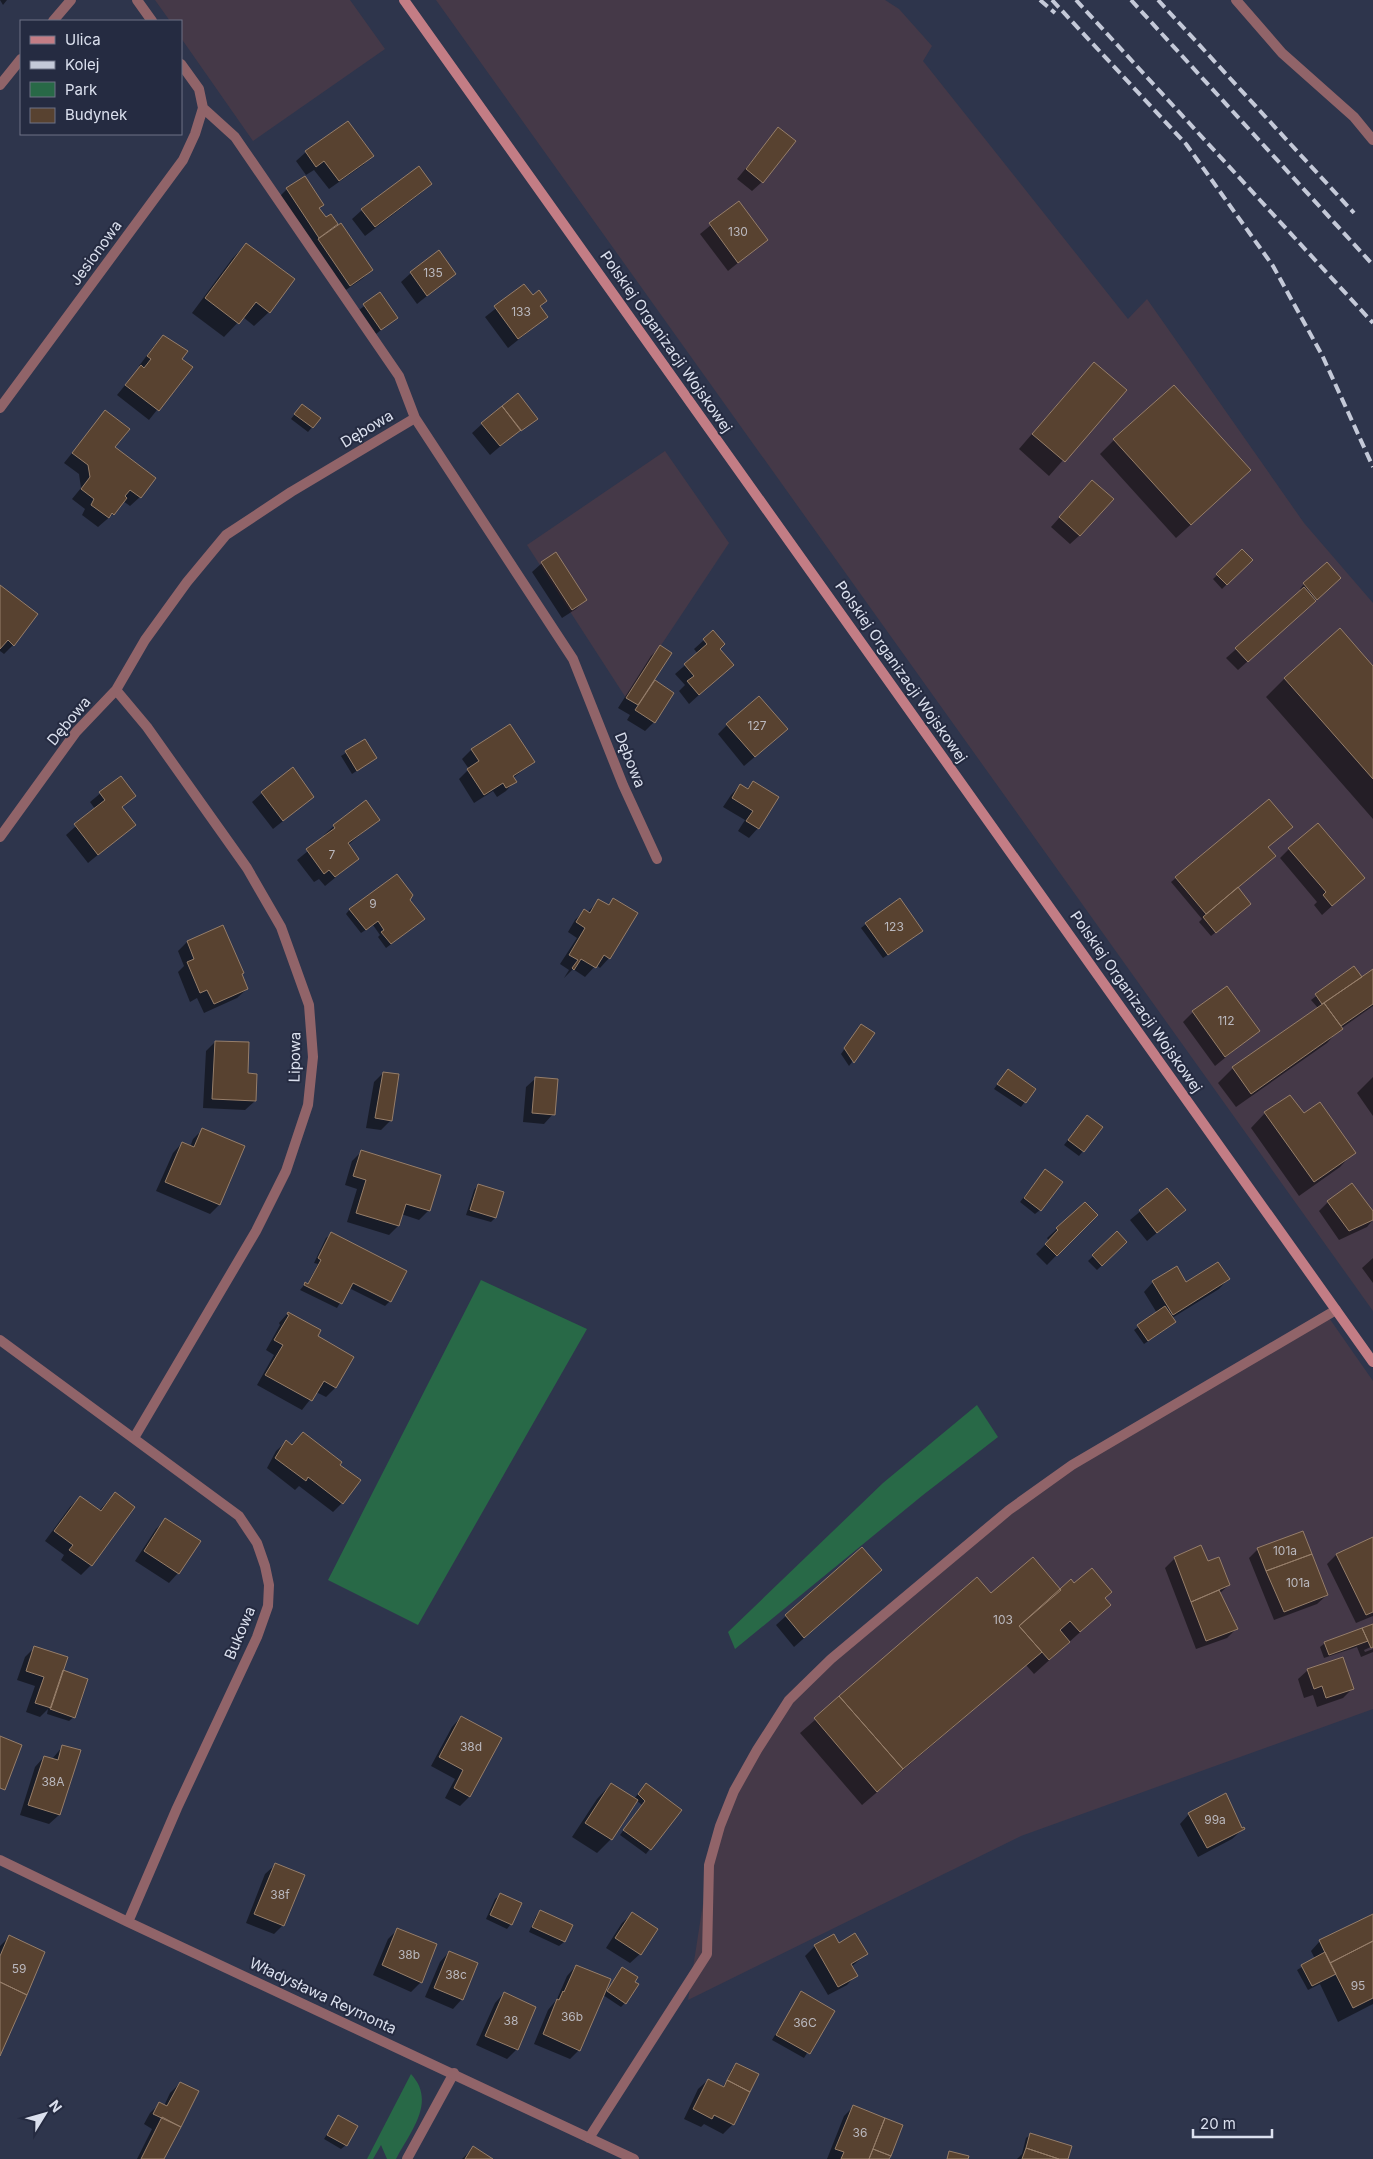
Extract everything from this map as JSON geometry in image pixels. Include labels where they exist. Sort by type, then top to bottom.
[{"type":"main road","name":"Polskiej Organizacji Wojskowej","points":[[404,0],[1336,1310],[1372,1357]]},
{"type":"street","points":[[54,20],[71,0]]},
{"type":"street","points":[[137,0],[151,20]]},
{"type":"street","points":[[1236,0],[1282,53],[1354,117],[1373,140]]},
{"type":"street","points":[[0,85],[20,60]]},
{"type":"street","points":[[182,65],[199,89],[202,108],[235,137],[399,376],[415,418]]},
{"type":"street","name":"Jesionowa","points":[[0,408],[183,160],[195,134],[202,108]]},
{"type":"street","name":"Dębowa","points":[[0,837],[76,732],[116,690],[145,640],[187,582],[226,535],[291,492],[415,418],[573,658],[627,794],[657,860]]},
{"type":"street","name":"Lipowa","points":[[116,690],[147,727],[247,868],[281,927],[309,1005],[313,1057],[308,1105],[286,1171],[256,1231],[134,1438]]},
{"type":"street","points":[[589,2138],[707,1954],[709,1865],[720,1826],[734,1791],[757,1750],[789,1700],[831,1659],[1002,1516],[1072,1465],[1336,1310]]},
{"type":"street","name":"Bukowa","points":[[0,1340],[239,1516],[257,1542],[265,1566],[269,1585],[268,1606],[257,1637],[177,1808],[128,1922]]},
{"type":"street","name":"Władysława Reymonta","points":[[0,1860],[634,2159]]},
{"type":"street","points":[[407,2159],[454,2073]]},
{"type":"shaded area","points":[[155,0],[350,0],[385,49],[253,141],[182,39],[182,20],[169,20]]},
{"type":"shaded area","points":[[436,0],[885,0],[899,9],[932,46],[923,61],[1128,319],[1147,299],[1304,523],[1373,603],[1373,1311]]},
{"type":"shaded area","points":[[665,451],[729,543],[626,698],[527,545]]},
{"type":"shaded area","points":[[1327,1315],[1373,1381],[1373,1709],[1021,1836],[688,2000],[709,1865],[720,1826],[789,1700],[831,1659],[1072,1465]]},
{"type":"green space","points":[[481,1280],[587,1329],[418,1625],[328,1580]]},
{"type":"green space","points":[[977,1405],[998,1437],[923,1495],[735,1649],[728,1632],[883,1483]]},
{"type":"green space","points":[[411,2074],[422,2095],[419,2117],[414,2128],[396,2159],[387,2159],[381,2145],[373,2159],[367,2159]]},
{"type":"building","points":[[348,121],[374,156],[339,181],[324,161],[316,167],[305,151]]},
{"type":"building","points":[[778,127],[796,141],[763,183],[746,169]]},
{"type":"building","points":[[419,166],[432,184],[375,227],[361,209]]},
{"type":"building","points":[[305,176],[324,205],[319,208],[326,217],[331,214],[338,224],[319,238],[286,188]]},
{"type":"building","points":[[739,201],[768,240],[738,263],[709,223]]},
{"type":"building","points":[[341,223],[373,270],[350,286],[318,239]]},
{"type":"building","points":[[246,243],[295,279],[270,313],[256,302],[239,324],[205,298]]},
{"type":"building","points":[[439,250],[456,274],[427,296],[410,272]]},
{"type":"building","points":[[524,284],[533,295],[539,290],[547,301],[540,306],[548,317],[518,339],[494,306]]},
{"type":"building","points":[[380,292],[398,318],[381,330],[363,304]]},
{"type":"building","points":[[163,335],[188,351],[182,359],[193,367],[159,411],[125,385],[141,365],[144,368],[151,359],[147,356]]},
{"type":"building","points":[[1094,362],[1127,390],[1065,462],[1032,434]]},
{"type":"building","points":[[1174,385],[1251,470],[1191,525],[1113,439]]},
{"type":"building","points":[[518,393],[538,419],[521,431],[502,406]]},
{"type":"building","points":[[302,404],[321,418],[313,428],[294,414]]},
{"type":"building","points":[[502,406],[521,430],[500,446],[481,423]]},
{"type":"building","points":[[105,410],[130,429],[115,447],[156,478],[141,498],[130,490],[125,496],[127,498],[114,515],[112,513],[109,518],[91,505],[94,499],[81,489],[90,477],[88,465],[72,453]]},
{"type":"building","points":[[1092,480],[1114,499],[1080,536],[1059,517]]},
{"type":"building","points":[[1242,549],[1253,560],[1227,585],[1216,574]]},
{"type":"building","points":[[556,552],[587,600],[572,610],[541,562]]},
{"type":"building","points":[[1327,562],[1341,578],[1317,600],[1303,583]]},
{"type":"building","points":[[0,585],[38,614],[14,646],[8,640],[0,649]]},
{"type":"building","points":[[1304,587],[1316,601],[1248,662],[1235,648]]},
{"type":"building","points":[[1340,628],[1373,666],[1373,779],[1284,678]]},
{"type":"building","points":[[713,630],[725,644],[720,649],[734,665],[699,695],[687,681],[694,676],[684,664],[707,644],[703,639]]},
{"type":"building","points":[[660,645],[672,653],[638,705],[626,698]]},
{"type":"building","points":[[655,680],[674,693],[655,723],[635,710]]},
{"type":"building","points":[[759,696],[788,729],[755,757],[726,724]]},
{"type":"building","points":[[510,724],[535,762],[513,776],[517,782],[506,788],[503,783],[484,795],[467,769],[479,761],[471,749]]},
{"type":"building","points":[[365,739],[377,758],[357,771],[345,751]]},
{"type":"building","points":[[293,767],[314,797],[283,821],[261,792]]},
{"type":"building","points":[[121,776],[136,796],[122,807],[136,825],[98,855],[74,824],[105,800],[99,792]]},
{"type":"building","points":[[753,781],[779,797],[759,829],[746,821],[753,811],[732,798],[740,784],[748,789]]},
{"type":"building","points":[[1269,799],[1293,827],[1268,847],[1276,856],[1206,914],[1175,877]]},
{"type":"building","points":[[366,800],[380,820],[348,843],[359,859],[335,877],[329,870],[324,874],[306,849],[335,828],[333,825]]},
{"type":"building","points":[[1318,823],[1365,878],[1332,906],[1323,895],[1326,892],[1288,848]]},
{"type":"building","points":[[397,874],[413,895],[410,900],[425,919],[391,944],[381,932],[384,930],[378,921],[366,930],[349,909]]},
{"type":"building","points":[[1238,887],[1251,904],[1216,933],[1203,917]]},
{"type":"building","points":[[613,898],[638,913],[610,959],[604,955],[596,968],[581,959],[574,970],[572,968],[578,960],[569,955],[585,928],[576,922],[584,909],[590,913],[598,899],[609,905]]},
{"type":"building","points":[[900,898],[923,931],[888,955],[865,923]]},
{"type":"building","points":[[223,925],[244,973],[242,974],[248,989],[214,1004],[207,990],[200,993],[187,962],[194,959],[187,941]]},
{"type":"building","points":[[1354,966],[1362,977],[1322,1004],[1315,994]]},
{"type":"building","points":[[1373,969],[1373,1004],[1341,1026],[1324,1003]]},
{"type":"building","points":[[1227,986],[1260,1031],[1225,1057],[1192,1011]]},
{"type":"building","points":[[1324,1003],[1343,1029],[1251,1094],[1232,1067]]},
{"type":"building","points":[[861,1024],[875,1033],[854,1063],[844,1048]]},
{"type":"building","points":[[215,1041],[249,1042],[248,1073],[257,1074],[256,1101],[212,1099]]},
{"type":"building","points":[[1008,1069],[1036,1089],[1026,1103],[997,1084]]},
{"type":"building","points":[[383,1072],[399,1074],[392,1121],[375,1118]]},
{"type":"building","points":[[535,1077],[558,1079],[555,1115],[532,1113]]},
{"type":"building","points":[[1290,1095],[1304,1113],[1320,1102],[1356,1153],[1314,1182],[1264,1112]]},
{"type":"building","points":[[1087,1115],[1103,1127],[1084,1152],[1068,1140]]},
{"type":"building","points":[[202,1128],[245,1146],[220,1205],[165,1182],[182,1142],[194,1147]]},
{"type":"building","points":[[361,1150],[441,1175],[430,1211],[406,1204],[399,1226],[356,1213],[366,1180],[353,1176]]},
{"type":"building","points":[[1045,1169],[1063,1182],[1041,1211],[1024,1198]]},
{"type":"building","points":[[1352,1183],[1373,1211],[1373,1220],[1349,1231],[1327,1201]]},
{"type":"building","points":[[478,1184],[504,1192],[496,1218],[470,1210]]},
{"type":"building","points":[[1167,1188],[1186,1210],[1157,1233],[1139,1210]]},
{"type":"building","points":[[1085,1202],[1098,1215],[1057,1256],[1045,1244],[1058,1230],[1056,1228]]},
{"type":"building","points":[[1117,1231],[1127,1242],[1102,1266],[1092,1255]]},
{"type":"building","points":[[331,1232],[407,1271],[391,1302],[353,1283],[342,1304],[304,1285],[305,1282],[308,1284],[321,1260],[318,1258]]},
{"type":"building","points":[[1218,1262],[1230,1279],[1173,1315],[1152,1281],[1177,1266],[1186,1282]]},
{"type":"building","points":[[1165,1306],[1176,1322],[1148,1341],[1137,1325]]},
{"type":"building","points":[[288,1312],[321,1330],[318,1336],[354,1357],[336,1388],[324,1381],[312,1401],[265,1375],[283,1345],[274,1340],[289,1315],[287,1314]]},
{"type":"building","points":[[303,1432],[342,1462],[340,1465],[361,1480],[343,1504],[308,1477],[306,1481],[275,1458],[286,1440],[292,1445]]},
{"type":"building","points":[[115,1492],[135,1507],[92,1566],[69,1550],[73,1545],[54,1531],[80,1496],[101,1511]]},
{"type":"building","points":[[165,1518],[201,1541],[179,1574],[144,1551]]},
{"type":"building","points":[[1303,1531],[1312,1554],[1266,1571],[1257,1548]]},
{"type":"building","points":[[1373,1537],[1373,1612],[1366,1615],[1336,1554]]},
{"type":"building","points":[[1201,1545],[1208,1561],[1219,1557],[1230,1585],[1191,1602],[1174,1557]]},
{"type":"building","points":[[862,1547],[882,1570],[804,1638],[785,1615]]},
{"type":"building","points":[[1312,1554],[1328,1595],[1284,1612],[1266,1571]]},
{"type":"building","points":[[1033,1557],[1061,1590],[1019,1626],[1042,1652],[903,1769],[839,1696],[977,1577],[991,1593]]},
{"type":"building","points":[[1092,1568],[1112,1592],[1105,1598],[1111,1605],[1080,1632],[1070,1621],[1060,1630],[1070,1642],[1049,1660],[1019,1626],[1071,1579],[1074,1583]]},
{"type":"building","points":[[1219,1590],[1238,1629],[1206,1641],[1191,1602]]},
{"type":"building","points":[[1373,1624],[1373,1647],[1371,1648],[1362,1628]]},
{"type":"building","points":[[1362,1628],[1368,1641],[1329,1655],[1324,1642]]},
{"type":"building","points":[[34,1646],[68,1657],[51,1708],[35,1703],[44,1677],[26,1671]]},
{"type":"building","points":[[1343,1657],[1354,1689],[1326,1698],[1322,1686],[1314,1689],[1307,1669]]},
{"type":"building","points":[[63,1670],[88,1679],[75,1718],[50,1709]]},
{"type":"building","points":[[839,1696],[903,1769],[877,1792],[814,1718]]},
{"type":"building","points":[[461,1716],[502,1738],[470,1797],[454,1788],[463,1770],[439,1757]]},
{"type":"building","points":[[0,1736],[22,1745],[5,1790],[0,1788]]},
{"type":"building","points":[[62,1745],[81,1750],[60,1815],[28,1805],[44,1756],[58,1760]]},
{"type":"building","points":[[611,1783],[638,1800],[612,1840],[585,1823]]},
{"type":"building","points":[[646,1783],[682,1810],[651,1850],[623,1830],[645,1801],[638,1794]]},
{"type":"building","points":[[1226,1793],[1242,1828],[1244,1827],[1245,1829],[1207,1848],[1188,1813]]},
{"type":"building","points":[[275,1863],[305,1875],[284,1926],[254,1914]]},
{"type":"building","points":[[500,1893],[522,1903],[512,1925],[490,1915]]},
{"type":"building","points":[[540,1910],[573,1925],[565,1942],[532,1927]]},
{"type":"building","points":[[632,1912],[658,1929],[641,1955],[615,1938]]},
{"type":"building","points":[[1373,1914],[1373,1941],[1330,1963],[1319,1940]]},
{"type":"building","points":[[397,1928],[437,1944],[422,1983],[382,1965]]},
{"type":"building","points":[[855,1933],[868,1954],[851,1964],[858,1976],[838,1987],[814,1945],[834,1934],[839,1943]]},
{"type":"building","points":[[9,1935],[45,1952],[27,1995],[0,1982],[0,1956]]},
{"type":"building","points":[[1373,1941],[1373,1998],[1353,2008],[1330,1963]]},
{"type":"building","points":[[449,1951],[478,1963],[463,2000],[434,1988]]},
{"type":"building","points":[[1325,1952],[1336,1974],[1312,1986],[1301,1965]]},
{"type":"building","points":[[576,1965],[611,1979],[580,2051],[543,2034],[557,1999],[559,2000],[564,1992]]},
{"type":"building","points":[[622,1967],[638,1977],[635,1982],[639,1984],[626,2004],[607,1991]]},
{"type":"building","points":[[0,1982],[27,1995],[0,2056]]},
{"type":"building","points":[[801,1991],[835,2011],[810,2054],[776,2035]]},
{"type":"building","points":[[504,1992],[536,2007],[518,2050],[485,2036]]},
{"type":"building","points":[[736,2063],[759,2074],[750,2092],[727,2080]]},
{"type":"building","points":[[708,2079],[724,2087],[727,2080],[750,2092],[734,2125],[714,2115],[712,2119],[693,2109]]},
{"type":"building","points":[[180,2082],[199,2091],[181,2127],[153,2114],[159,2102],[167,2106]]},
{"type":"building","points":[[853,2105],[885,2118],[869,2159],[841,2159],[844,2152],[835,2149]]},
{"type":"building","points":[[338,2115],[358,2126],[347,2146],[327,2135]]},
{"type":"building","points":[[162,2117],[181,2127],[164,2159],[141,2159]]},
{"type":"building","points":[[885,2118],[903,2125],[891,2156],[873,2149]]},
{"type":"building","points":[[1030,2133],[1072,2146],[1068,2159],[1059,2159],[1026,2148]]},
{"type":"building","points":[[473,2146],[493,2159],[465,2159]]},
{"type":"building","points":[[1026,2148],[1059,2159],[1022,2159]]},
{"type":"building","points":[[873,2149],[891,2156],[889,2159],[869,2159]]},
{"type":"building","points":[[949,2151],[969,2156],[968,2159],[947,2159]]},
{"type":"railway","points":[[1040,0],[1055,13]]},
{"type":"railway","points":[[1052,0],[1186,144],[1273,266],[1322,355],[1373,467]]},
{"type":"railway","points":[[1076,0],[1373,323]]},
{"type":"railway","points":[[1131,0],[1373,265]]},
{"type":"railway","points":[[1158,0],[1354,213]]}]
